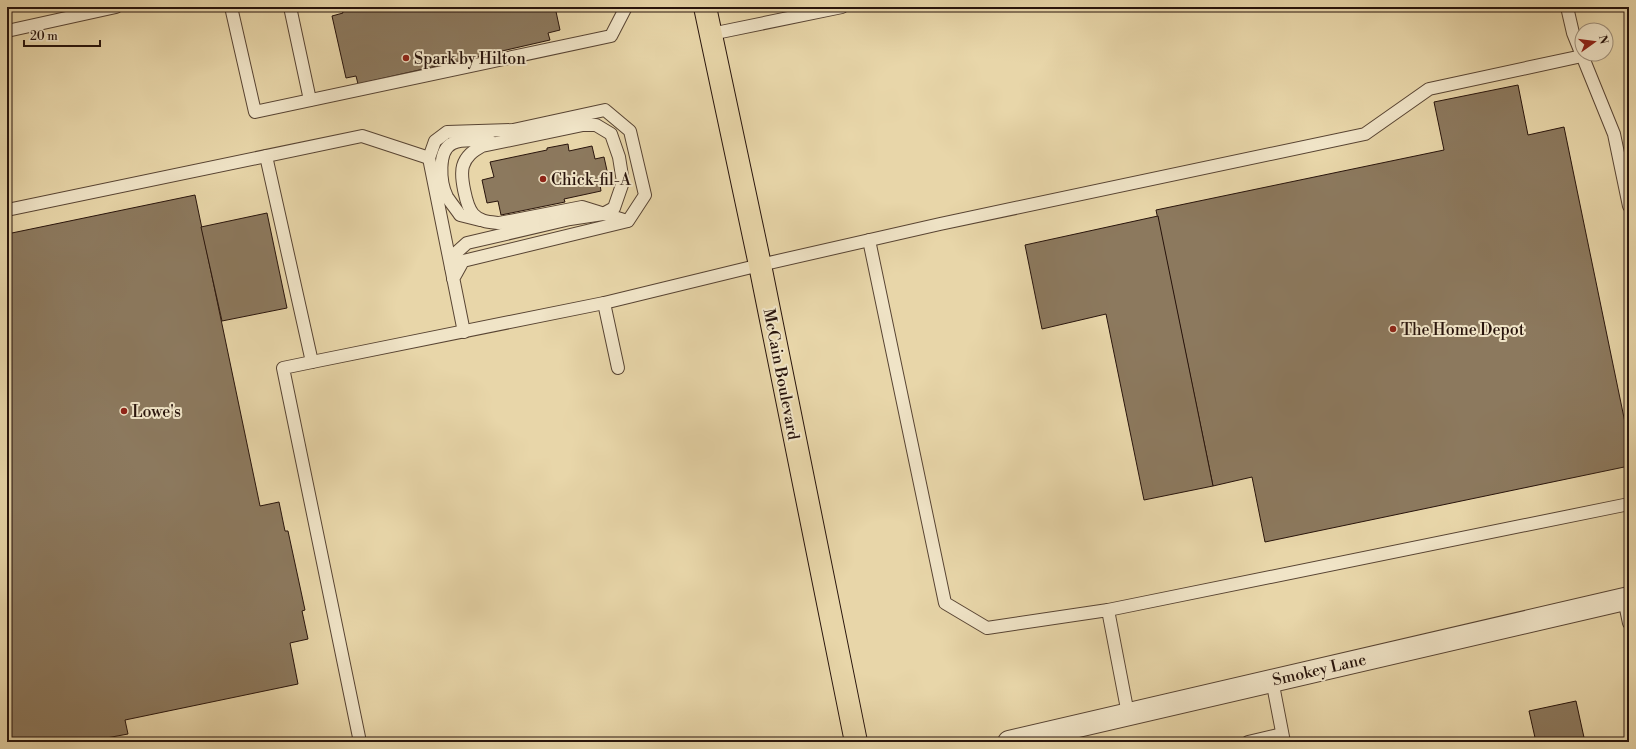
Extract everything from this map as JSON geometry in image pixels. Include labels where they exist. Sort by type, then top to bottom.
[{"type":"main road","name":"McCain Boulevard","points":[[705,7],[760,265],[856,742]]},
{"type":"street","name":"Smokey Lane","points":[[1009,742],[1626,598]]},
{"type":"lane","points":[[7,31],[116,7]]},
{"type":"lane","points":[[232,7],[255,112],[611,36],[626,7]]},
{"type":"lane","points":[[290,7],[310,100]]},
{"type":"lane","points":[[711,34],[842,7]]},
{"type":"lane","points":[[1567,7],[1574,35]]},
{"type":"lane","points":[[360,742],[282,368],[604,303],[869,240],[1365,134],[1429,89],[1574,58]]},
{"type":"lane","points":[[1584,62],[1614,134],[1629,206]]},
{"type":"lane","points":[[453,279],[463,261],[628,221],[645,195],[630,131],[605,110],[512,130],[447,132],[435,141],[429,158],[450,267],[464,332]]},
{"type":"lane","points":[[450,267],[457,252],[467,243],[570,219],[603,214],[614,208],[623,182],[620,157],[611,134],[596,125],[583,125],[482,146],[470,153],[463,166],[467,202],[474,214],[485,222]]},
{"type":"lane","points":[[7,210],[362,136],[429,158]]},
{"type":"lane","points":[[506,142],[463,140],[453,143],[445,149],[441,162],[442,176],[447,196],[460,215],[485,222],[499,223],[582,207],[628,221]]},
{"type":"lane","points":[[266,156],[312,362]]},
{"type":"lane","points":[[869,240],[945,603],[987,628],[1108,610],[1629,504]]},
{"type":"lane","points":[[604,303],[618,368]]},
{"type":"lane","points":[[1626,598],[1629,623]]},
{"type":"lane","points":[[1108,610],[1128,714]]},
{"type":"lane","points":[[1248,742],[1283,738],[1272,680]]},
{"type":"building","name":"Spark by Hilton","points":[[341,7],[555,7],[560,30],[548,33],[550,40],[358,84],[356,76],[346,78],[332,16],[343,13]]},
{"type":"building","name":"The Home Depot","points":[[1518,85],[1528,135],[1564,127],[1629,442],[1629,466],[1265,542],[1252,477],[1213,486],[1156,210],[1444,150],[1434,102]]},
{"type":"building","name":"Chick-fil-A","points":[[568,144],[569,151],[592,146],[595,159],[604,157],[608,175],[599,178],[601,191],[564,199],[565,202],[501,215],[498,201],[487,203],[482,180],[494,177],[490,162]]},
{"type":"building","name":"Lowe's","points":[[195,195],[260,506],[279,502],[285,531],[288,531],[305,610],[302,611],[308,639],[290,643],[298,684],[125,720],[128,734],[101,739],[101,742],[7,742],[7,234]]},
{"type":"building","points":[[267,213],[287,308],[222,321],[201,227]]},
{"type":"building","points":[[1158,216],[1213,486],[1144,500],[1106,314],[1042,329],[1025,245]]},
{"type":"building","points":[[1576,701],[1585,742],[1536,742],[1529,711]]},
{"type":"place","name":"Spark by Hilton","points":[[406,58]]},
{"type":"place","name":"Chick-fil-A","points":[[543,179]]},
{"type":"place","name":"The Home Depot","points":[[1393,329]]},
{"type":"place","name":"Lowe's","points":[[124,411]]}]
